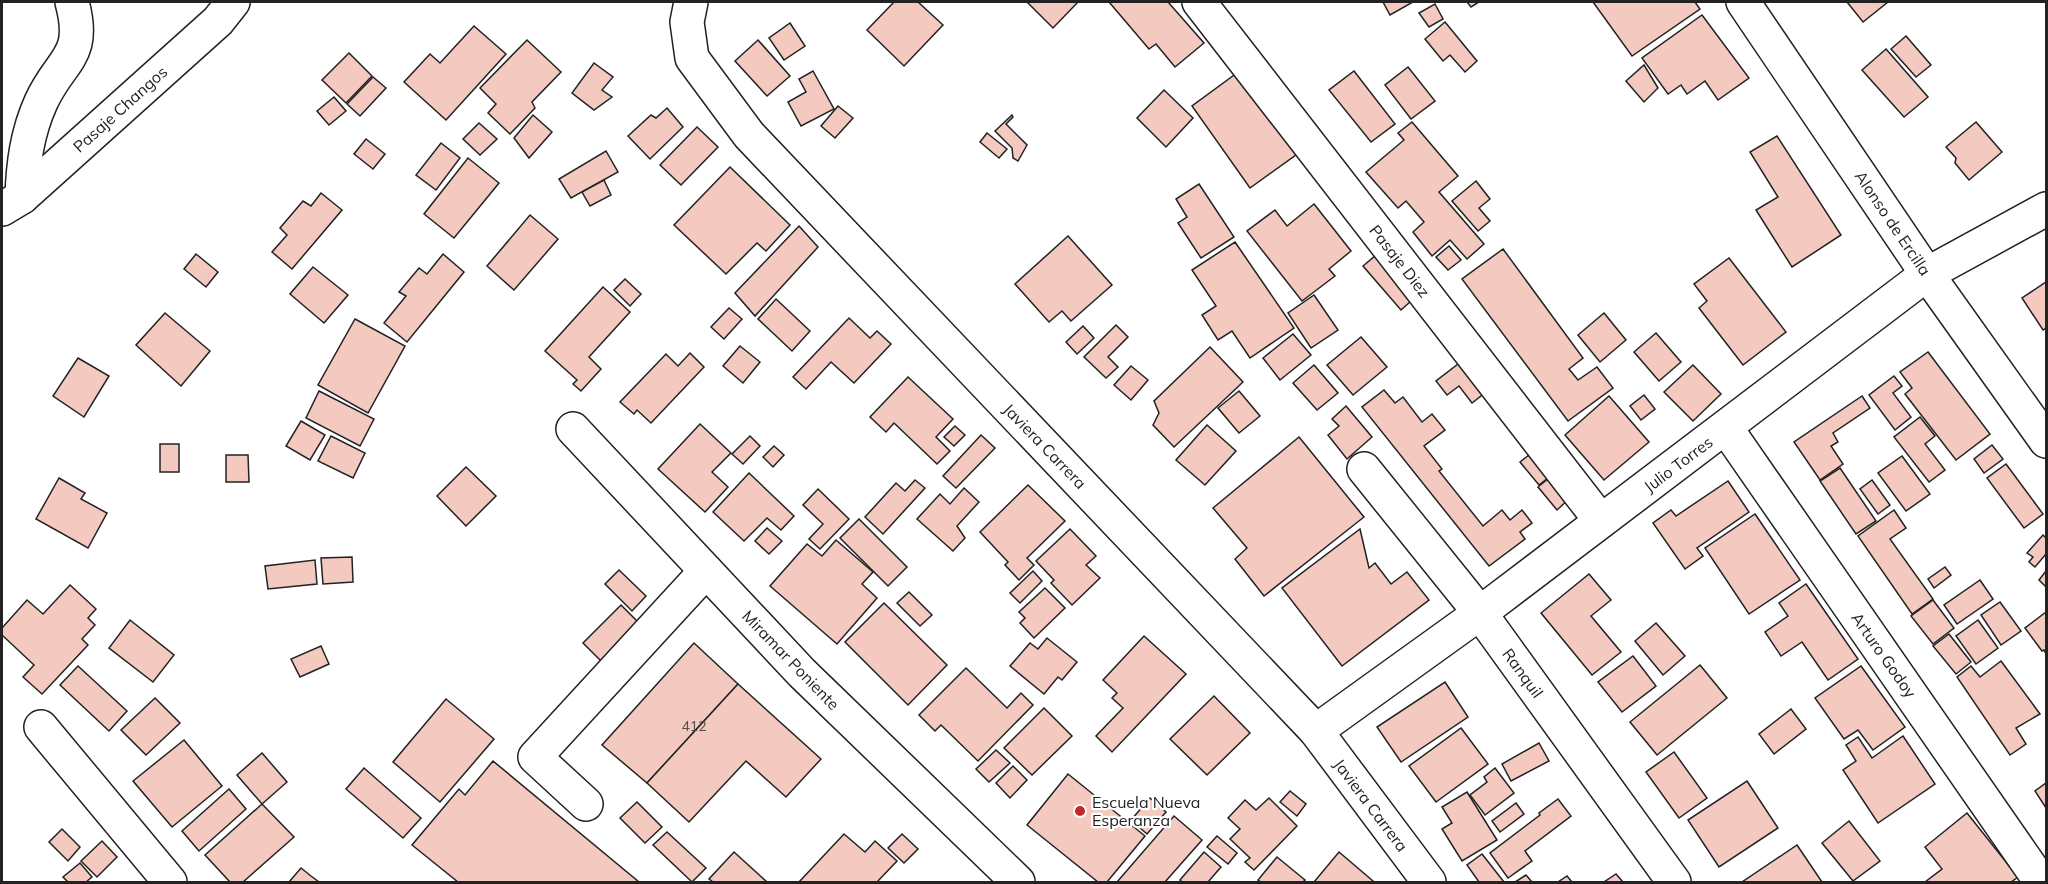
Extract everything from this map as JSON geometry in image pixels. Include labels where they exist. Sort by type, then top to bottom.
[{"type":"street","points":[[12,203],[31,128],[42,102],[74,48],[77,19],[72,2]]},
{"type":"street","name":"Pasaje Changos","points":[[12,203],[218,21],[233,2]]},
{"type":"street","name":"Javiera Carrera","points":[[691,2],[687,22],[692,58],[749,135],[1316,731],[1429,882]]},
{"type":"street","name":"Pasaje Diez","points":[[1199,2],[1601,521]]},
{"type":"street","name":"Alonso de Ercilla","points":[[1743,2],[1927,274],[2046,441]]},
{"type":"street","name":"Julio Torres","points":[[1316,731],[1480,613],[1927,274],[2046,209]]},
{"type":"street","name":"Arturo Godoy","points":[[1726,428],[2041,882]]},
{"type":"street","name":"Miramar Poniente","points":[[573,429],[802,673],[1018,882]]},
{"type":"street","name":"Ranquil","points":[[1364,469],[1480,613],[1674,882]]},
{"type":"street","points":[[586,804],[535,757],[706,571]]},
{"type":"street","points":[[41,727],[170,882]]},
{"type":"building","points":[[894,2],[918,2],[943,25],[904,66],[867,30]]},
{"type":"building","points":[[1027,2],[1078,2],[1053,28]]},
{"type":"building","points":[[1109,2],[1168,2],[1204,43],[1175,67],[1156,44],[1149,49]]},
{"type":"building","points":[[1383,2],[1413,2],[1390,15]]},
{"type":"building","points":[[1467,2],[1479,2],[1471,7]]},
{"type":"building","points":[[1593,2],[1695,2],[1700,9],[1632,56]]},
{"type":"building","points":[[1847,2],[1888,2],[1863,22]]},
{"type":"building","points":[[1435,4],[1443,19],[1429,27],[1419,13]]},
{"type":"building","points":[[1702,15],[1749,78],[1718,100],[1705,81],[1687,94],[1681,85],[1668,94],[1642,58]]},
{"type":"building","points":[[1445,22],[1477,61],[1465,72],[1450,55],[1443,61],[1425,39]]},
{"type":"building","points":[[790,23],[805,46],[784,60],[769,38]]},
{"type":"building","points":[[474,26],[506,54],[446,120],[404,82],[430,54],[440,63]]},
{"type":"building","points":[[1906,36],[1931,65],[1916,77],[1891,49]]},
{"type":"building","points":[[527,40],[561,72],[532,102],[535,108],[510,134],[488,113],[496,104],[480,88]]},
{"type":"building","points":[[758,40],[790,76],[767,96],[735,61]]},
{"type":"building","points":[[1886,49],[1928,97],[1904,117],[1862,70]]},
{"type":"building","points":[[349,53],[372,76],[346,103],[322,80]]},
{"type":"building","points":[[594,63],[613,77],[602,90],[612,97],[594,110],[572,93]]},
{"type":"building","points":[[1644,65],[1658,88],[1644,102],[1626,81]]},
{"type":"building","points":[[1408,67],[1435,101],[1411,119],[1385,85]]},
{"type":"building","points":[[1241,70],[1300,152],[1250,188],[1192,106]]},
{"type":"building","points":[[813,71],[834,109],[801,126],[788,102],[806,92],[799,79]]},
{"type":"building","points":[[1354,71],[1395,124],[1371,142],[1329,90]]},
{"type":"building","points":[[373,77],[386,88],[360,116],[347,104]]},
{"type":"building","points":[[1164,90],[1193,118],[1166,147],[1137,118]]},
{"type":"building","points":[[334,97],[346,111],[329,125],[317,111]]},
{"type":"building","points":[[838,106],[853,118],[835,138],[821,126]]},
{"type":"building","points":[[667,108],[683,127],[650,159],[628,136],[651,115],[656,118]]},
{"type":"building","points":[[533,115],[552,132],[529,158],[514,138]]},
{"type":"building","points":[[1012,115],[1013,117],[1006,124],[1027,145],[1018,161],[1013,158],[1012,148],[995,131]]},
{"type":"building","points":[[1412,122],[1458,176],[1439,192],[1484,244],[1467,259],[1450,240],[1432,256],[1413,232],[1424,222],[1406,201],[1398,208],[1366,172],[1404,140],[1398,133]]},
{"type":"building","points":[[1976,122],[2002,152],[1969,180],[1955,163],[1956,158],[1946,147]]},
{"type":"building","points":[[479,123],[497,139],[480,155],[463,139]]},
{"type":"building","points":[[697,127],[718,147],[681,185],[660,165]]},
{"type":"building","points":[[987,133],[1007,149],[999,158],[980,142]]},
{"type":"building","points":[[1777,136],[1841,235],[1792,267],[1756,210],[1778,197],[1750,152]]},
{"type":"building","points":[[366,139],[385,154],[373,169],[354,154]]},
{"type":"building","points":[[441,143],[460,158],[436,190],[416,175]]},
{"type":"building","points":[[606,151],[618,172],[571,198],[559,179]]},
{"type":"building","points":[[468,158],[499,183],[454,238],[424,214]]},
{"type":"building","points":[[730,167],[790,225],[766,251],[757,243],[726,274],[674,225]]},
{"type":"building","points":[[604,180],[611,195],[590,206],[582,192]]},
{"type":"building","points":[[1476,181],[1490,199],[1479,208],[1490,221],[1478,231],[1452,201]]},
{"type":"building","points":[[1199,184],[1234,237],[1201,258],[1178,223],[1187,217],[1176,199]]},
{"type":"building","points":[[321,193],[342,210],[292,269],[272,252],[287,235],[280,228],[303,201],[311,206]]},
{"type":"building","points":[[1314,204],[1351,251],[1329,269],[1335,276],[1302,301],[1247,231],[1275,210],[1287,226]]},
{"type":"building","points":[[530,215],[558,239],[514,290],[487,266]]},
{"type":"building","points":[[799,226],[818,247],[755,316],[735,293]]},
{"type":"building","points":[[1068,236],[1112,285],[1071,321],[1062,311],[1049,322],[1015,284]]},
{"type":"building","points":[[1235,242],[1294,328],[1250,358],[1232,331],[1218,340],[1202,315],[1216,306],[1192,270]]},
{"type":"building","points":[[1449,246],[1461,260],[1448,270],[1436,257]]},
{"type":"building","points":[[1503,249],[1583,358],[1569,369],[1578,380],[1597,367],[1613,388],[1568,421],[1462,279]]},
{"type":"building","points":[[1382,250],[1419,294],[1401,310],[1363,266]]},
{"type":"building","points":[[196,254],[218,272],[206,287],[184,269]]},
{"type":"building","points":[[443,254],[464,272],[407,342],[384,323],[406,296],[399,292],[419,268],[427,274]]},
{"type":"building","points":[[1729,258],[1786,332],[1743,365],[1699,308],[1707,301],[1694,284]]},
{"type":"building","points":[[313,267],[348,295],[324,323],[290,294]]},
{"type":"building","points":[[625,279],[641,294],[630,306],[614,290]]},
{"type":"building","points":[[2046,282],[2046,328],[2043,330],[2022,298]]},
{"type":"building","points":[[603,287],[630,312],[589,357],[601,369],[581,391],[573,384],[577,380],[545,351]]},
{"type":"building","points":[[1314,295],[1338,330],[1311,348],[1288,313]]},
{"type":"building","points":[[776,299],[810,331],[792,351],[758,319]]},
{"type":"building","points":[[729,308],[742,319],[724,339],[711,327]]},
{"type":"building","points":[[165,313],[210,351],[181,386],[136,345]]},
{"type":"building","points":[[1604,313],[1626,340],[1600,362],[1578,335]]},
{"type":"building","points":[[849,318],[870,338],[877,331],[891,344],[854,383],[831,362],[806,389],[793,377]]},
{"type":"building","points":[[355,319],[405,346],[368,413],[318,385]]},
{"type":"building","points":[[1116,325],[1128,337],[1108,357],[1118,367],[1106,378],[1084,357]]},
{"type":"building","points":[[1083,326],[1094,338],[1077,354],[1066,342]]},
{"type":"building","points":[[1656,333],[1681,362],[1659,381],[1634,352]]},
{"type":"building","points":[[1293,334],[1311,355],[1280,380],[1263,358]]},
{"type":"building","points":[[1361,337],[1387,367],[1353,395],[1327,365]]},
{"type":"building","points":[[740,346],[760,362],[743,383],[723,366]]},
{"type":"building","points":[[1210,347],[1243,382],[1174,447],[1153,425],[1159,413],[1154,401]]},
{"type":"building","points":[[1928,352],[1990,434],[1956,460],[1905,394],[1912,388],[1900,372]]},
{"type":"building","points":[[690,353],[704,367],[651,423],[637,410],[634,414],[620,402],[666,354],[678,366]]},
{"type":"building","points":[[78,358],[109,376],[84,417],[53,396]]},
{"type":"building","points":[[1462,361],[1486,392],[1472,403],[1459,386],[1447,395],[1436,381]]},
{"type":"building","points":[[1314,365],[1338,393],[1317,410],[1293,383]]},
{"type":"building","points":[[1693,365],[1721,394],[1693,421],[1664,392]]},
{"type":"building","points":[[1131,366],[1148,380],[1131,400],[1114,385]]},
{"type":"building","points":[[1894,376],[1902,386],[1893,393],[1911,417],[1895,430],[1869,395]]},
{"type":"building","points":[[908,377],[953,419],[936,437],[950,451],[937,464],[894,423],[886,432],[870,417]]},
{"type":"building","points":[[1384,390],[1395,403],[1403,397],[1422,422],[1432,414],[1445,430],[1424,446],[1442,469],[1439,471],[1483,526],[1502,510],[1510,520],[1522,510],[1532,523],[1520,532],[1525,539],[1489,566],[1362,407]]},
{"type":"building","points":[[319,391],[374,419],[360,446],[306,418]]},
{"type":"building","points":[[1239,391],[1260,416],[1239,433],[1218,408]]},
{"type":"building","points":[[1644,395],[1655,409],[1641,420],[1630,406]]},
{"type":"building","points":[[1609,396],[1649,442],[1604,480],[1565,435]]},
{"type":"building","points":[[1862,396],[1870,408],[1833,433],[1838,442],[1831,446],[1843,464],[1820,480],[1794,442]]},
{"type":"building","points":[[1346,406],[1372,437],[1347,459],[1328,435],[1339,426],[1332,419]]},
{"type":"building","points":[[1920,417],[1935,436],[1925,444],[1945,470],[1929,482],[1894,437]]},
{"type":"building","points":[[301,421],[325,435],[310,460],[286,446]]},
{"type":"building","points":[[700,424],[731,453],[712,472],[728,487],[705,512],[658,469]]},
{"type":"building","points":[[1207,425],[1236,451],[1205,485],[1176,460]]},
{"type":"building","points":[[955,426],[965,435],[954,446],[944,437]]},
{"type":"building","points":[[981,435],[995,448],[956,488],[943,476]]},
{"type":"building","points":[[331,436],[365,453],[353,478],[318,461]]},
{"type":"building","points":[[750,436],[760,446],[743,464],[732,454]]},
{"type":"building","points":[[1299,437],[1364,517],[1264,596],[1235,559],[1247,548],[1213,508]]},
{"type":"building","points":[[160,444],[179,444],[179,472],[160,472]]},
{"type":"building","points":[[1992,445],[2003,459],[1984,473],[1974,459]]},
{"type":"building","points":[[774,446],[784,455],[773,467],[763,457]]},
{"type":"building","points":[[1534,451],[1553,474],[1539,485],[1520,462]]},
{"type":"building","points":[[226,455],[248,455],[249,482],[226,482]]},
{"type":"building","points":[[1902,456],[1930,494],[1906,511],[1878,473]]},
{"type":"building","points":[[2006,464],[2043,514],[2024,528],[1987,478]]},
{"type":"building","points":[[466,467],[496,496],[466,526],[437,496]]},
{"type":"building","points":[[1840,468],[1876,521],[1856,534],[1820,481]]},
{"type":"building","points":[[749,473],[794,516],[781,530],[767,518],[744,541],[713,512]]},
{"type":"building","points":[[1554,474],[1572,496],[1557,510],[1538,487]]},
{"type":"building","points":[[59,478],[85,493],[81,499],[107,513],[88,548],[36,519]]},
{"type":"building","points":[[915,480],[925,488],[883,534],[865,517],[896,483],[905,491]]},
{"type":"building","points":[[1872,480],[1890,505],[1878,514],[1860,489]]},
{"type":"building","points":[[1728,481],[1749,512],[1697,548],[1703,556],[1685,569],[1653,523],[1671,510],[1676,516]]},
{"type":"building","points":[[1028,485],[1065,521],[1027,558],[1034,565],[1019,580],[1005,565],[1008,562],[980,532]]},
{"type":"building","points":[[964,488],[979,502],[957,526],[965,538],[953,551],[917,519],[940,494],[950,504]]},
{"type":"building","points":[[818,489],[849,519],[820,549],[809,539],[823,524],[803,505]]},
{"type":"building","points":[[1894,510],[1906,528],[1890,539],[1933,599],[1912,614],[1858,536]]},
{"type":"building","points":[[1755,514],[1800,580],[1749,614],[1705,548]]},
{"type":"building","points":[[859,519],[907,567],[888,586],[840,538]]},
{"type":"building","points":[[767,528],[782,541],[769,554],[755,541]]},
{"type":"building","points":[[1070,529],[1096,556],[1086,565],[1100,578],[1072,605],[1051,583],[1054,580],[1036,561]]},
{"type":"building","points":[[1360,529],[1369,568],[1375,563],[1391,584],[1407,572],[1429,600],[1342,666],[1282,588]]},
{"type":"building","points":[[2043,535],[2046,538],[2046,554],[2035,567],[2029,562],[2033,557],[2027,553]]},
{"type":"building","points":[[836,540],[873,572],[862,584],[877,598],[837,644],[770,586],[807,544],[822,556]]},
{"type":"building","points":[[352,557],[353,582],[323,584],[321,558]]},
{"type":"building","points":[[315,560],[317,584],[268,589],[265,566]]},
{"type":"building","points":[[1945,567],[1951,575],[1934,588],[1928,579]]},
{"type":"building","points":[[619,570],[646,596],[632,611],[605,584]]},
{"type":"building","points":[[1033,571],[1042,581],[1020,603],[1010,593]]},
{"type":"building","points":[[2046,571],[2046,587],[2039,580]]},
{"type":"building","points":[[1589,574],[1611,600],[1591,616],[1621,652],[1592,675],[1541,613]]},
{"type":"building","points":[[1980,580],[1993,599],[1957,624],[1944,605]]},
{"type":"building","points":[[1806,584],[1858,659],[1828,680],[1802,642],[1781,656],[1765,632],[1788,616],[1779,603]]},
{"type":"building","points":[[70,585],[96,609],[88,618],[95,625],[82,639],[88,645],[42,694],[23,677],[34,665],[2,635],[2,628],[27,600],[43,614]]},
{"type":"building","points":[[1045,588],[1065,608],[1034,638],[1020,623],[1025,618],[1019,612]]},
{"type":"building","points":[[909,592],[932,615],[920,626],[897,603]]},
{"type":"building","points":[[1933,600],[1954,628],[1933,644],[1911,616]]},
{"type":"building","points":[[2000,602],[2021,631],[2001,645],[1981,615]]},
{"type":"building","points":[[884,603],[947,665],[908,705],[845,642]]},
{"type":"building","points":[[621,605],[644,628],[606,666],[583,643]]},
{"type":"building","points":[[2046,612],[2046,654],[2025,628]]},
{"type":"building","points":[[130,620],[174,655],[153,682],[109,648]]},
{"type":"building","points":[[1978,620],[1998,648],[1976,664],[1956,636]]},
{"type":"building","points":[[1656,623],[1685,656],[1663,675],[1635,641]]},
{"type":"building","points":[[1949,634],[1971,662],[1956,674],[1933,646]]},
{"type":"building","points":[[1144,636],[1186,674],[1112,752],[1096,736],[1123,708],[1112,698],[1117,693],[1103,680]]},
{"type":"building","points":[[1047,638],[1077,662],[1062,680],[1058,677],[1044,694],[1010,666],[1030,643],[1038,649]]},
{"type":"building","points":[[694,643],[738,684],[647,783],[602,745]]},
{"type":"building","points":[[321,646],[329,664],[300,677],[291,659]]},
{"type":"building","points":[[1633,656],[1656,686],[1622,712],[1598,682]]},
{"type":"building","points":[[2001,661],[2040,714],[2016,728],[2026,744],[2010,755],[1957,677],[1971,666],[1980,677]]},
{"type":"building","points":[[1700,665],[1727,698],[1657,755],[1630,722]]},
{"type":"building","points":[[78,666],[127,711],[109,731],[60,685]]},
{"type":"building","points":[[1861,666],[1905,727],[1873,750],[1858,730],[1844,739],[1815,698]]},
{"type":"building","points":[[966,668],[1007,708],[1021,693],[1033,705],[978,761],[941,725],[935,731],[919,715]]},
{"type":"building","points":[[1445,682],[1468,717],[1401,762],[1377,727]]},
{"type":"building","points":[[738,684],[821,759],[786,797],[746,761],[689,822],[647,783]]},
{"type":"building","points":[[1214,696],[1250,733],[1207,775],[1170,739]]},
{"type":"building","points":[[155,698],[180,723],[146,755],[121,730]]},
{"type":"building","points":[[446,699],[494,739],[440,802],[393,762]]},
{"type":"building","points":[[1044,708],[1072,736],[1032,775],[1004,748]]},
{"type":"building","points":[[1791,709],[1806,729],[1774,754],[1759,734]]},
{"type":"building","points":[[1461,728],[1488,764],[1436,802],[1409,766]]},
{"type":"building","points":[[1903,736],[1935,784],[1878,823],[1843,770],[1856,761],[1846,745],[1858,737],[1872,758]]},
{"type":"building","points":[[184,740],[222,786],[172,827],[133,781]]},
{"type":"building","points":[[1539,743],[1549,761],[1511,781],[1502,764]]},
{"type":"building","points":[[996,750],[1010,763],[989,782],[976,769]]},
{"type":"building","points":[[1674,752],[1707,798],[1679,818],[1646,772]]},
{"type":"building","points":[[262,753],[287,782],[262,804],[237,775]]},
{"type":"building","points":[[493,761],[639,882],[458,882],[412,845],[459,789],[465,795]]},
{"type":"building","points":[[1013,766],[1027,780],[1010,798],[996,783]]},
{"type":"building","points":[[364,768],[421,818],[403,838],[346,789]]},
{"type":"building","points":[[1495,768],[1514,793],[1485,815],[1470,795],[1487,782],[1484,777]]},
{"type":"building","points":[[1068,774],[1145,836],[1107,882],[1098,882],[1027,825]]},
{"type":"building","points":[[1747,781],[1778,828],[1719,867],[1688,820]]},
{"type":"building","points":[[2046,783],[2046,808],[2035,791]]},
{"type":"building","points":[[229,789],[246,809],[199,851],[182,831]]},
{"type":"building","points":[[1290,791],[1306,804],[1297,816],[1280,802]]},
{"type":"building","points":[[1467,792],[1497,840],[1462,861],[1442,829],[1452,823],[1442,807]]},
{"type":"building","points":[[1150,798],[1166,812],[1147,834],[1131,820]]},
{"type":"building","points":[[1269,798],[1297,826],[1254,870],[1245,862],[1250,858],[1230,839],[1240,829],[1228,818],[1245,800],[1256,810]]},
{"type":"building","points":[[1558,799],[1571,816],[1525,851],[1532,861],[1508,878],[1490,853]]},
{"type":"building","points":[[637,802],[662,827],[645,843],[620,818]]},
{"type":"building","points":[[1516,803],[1524,814],[1500,832],[1492,821]]},
{"type":"building","points":[[262,804],[294,837],[243,882],[230,882],[205,855]]},
{"type":"building","points":[[1967,813],[2018,877],[2011,882],[1925,882],[1942,869],[1925,847]]},
{"type":"building","points":[[1174,816],[1202,840],[1165,882],[1117,882]]},
{"type":"building","points":[[1849,821],[1880,861],[1853,881],[1822,843]]},
{"type":"building","points":[[62,829],[80,847],[68,861],[49,842]]},
{"type":"building","points":[[667,832],[706,868],[692,882],[653,845]]},
{"type":"building","points":[[844,834],[865,852],[875,841],[897,861],[877,882],[799,882]]},
{"type":"building","points":[[902,834],[918,849],[904,863],[888,848]]},
{"type":"building","points":[[1217,836],[1237,853],[1228,864],[1207,847]]},
{"type":"building","points":[[102,841],[117,857],[97,877],[81,861]]},
{"type":"building","points":[[1797,845],[1822,882],[1742,882]]},
{"type":"building","points":[[734,852],[767,882],[713,882],[709,879]]},
{"type":"building","points":[[1204,852],[1221,867],[1208,882],[1182,882],[1180,880]]},
{"type":"building","points":[[1339,852],[1373,881],[1314,882]]},
{"type":"building","points":[[1482,854],[1504,882],[1479,882],[1467,865]]},
{"type":"building","points":[[1277,857],[1305,880],[1303,882],[1261,882],[1258,880]]},
{"type":"building","points":[[80,863],[92,877],[86,882],[68,882],[63,877]]},
{"type":"building","points":[[301,868],[311,876],[319,882],[289,882]]},
{"type":"building","points":[[1616,874],[1623,882],[1604,882]]},
{"type":"building","points":[[1526,875],[1532,882],[1515,882]]},
{"type":"building","points":[[1567,876],[1572,882],[1558,882]]},
{"type":"place","name":"Escuela Nueva Esperanza","points":[[1080,811]]}]
